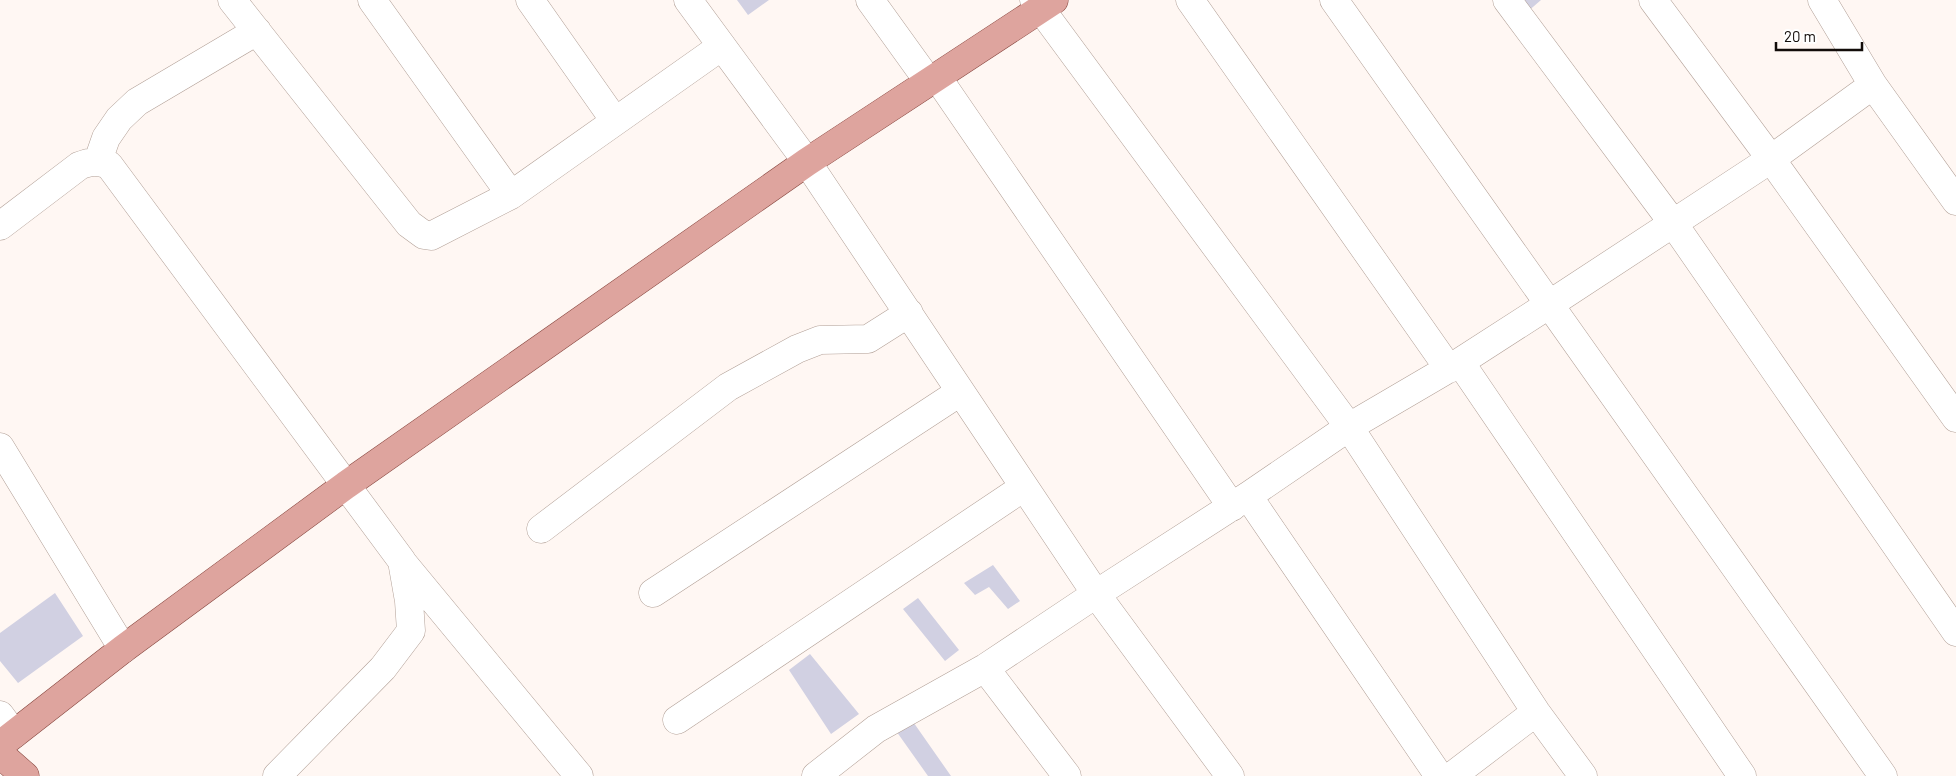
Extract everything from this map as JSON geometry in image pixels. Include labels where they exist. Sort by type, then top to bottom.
[{"type":"main road","points":[[25,776],[3,737],[346,485],[807,162],[933,80],[1043,3]]},
{"type":"street","points":[[232,0],[408,224],[424,235],[431,236],[511,194],[722,46]]},
{"type":"street","points":[[372,0],[511,194]]},
{"type":"street","points":[[530,0],[615,121]]},
{"type":"street","points":[[688,0],[807,162],[1096,594],[1230,776]]},
{"type":"street","points":[[870,0],[933,80],[1439,776]]},
{"type":"street","points":[[1190,0],[1454,365],[1742,776]]},
{"type":"street","points":[[1334,0],[1883,776]]},
{"type":"street","points":[[1507,0],[1673,223],[1956,632]]},
{"type":"street","points":[[1653,0],[1771,159],[1956,418]]},
{"type":"street","points":[[1822,0],[1873,85],[1956,201]]},
{"type":"street","points":[[1043,3],[1349,427],[1536,712],[1583,776]]},
{"type":"street","points":[[98,161],[106,138],[119,119],[137,102],[256,31]]},
{"type":"street","points":[[816,776],[876,729],[985,668],[1240,502],[1349,427],[1454,365],[1550,304],[1771,159],[1873,85]]},
{"type":"street","points":[[0,226],[79,166],[90,161],[98,161],[109,165],[402,561],[579,776]]},
{"type":"street","points":[[541,529],[728,387],[797,348],[820,340],[868,339],[909,313]]},
{"type":"street","points":[[653,593],[960,392]]},
{"type":"street","points":[[0,447],[122,649]]},
{"type":"street","points":[[677,720],[1024,487]]},
{"type":"street","points":[[277,776],[383,668],[410,631],[409,601],[402,561]]},
{"type":"street","points":[[985,668],[1067,776]]},
{"type":"street","points":[[1452,776],[1536,712]]},
{"type":"building","points":[[737,0],[769,0],[748,15]]},
{"type":"building","points":[[1516,0],[1541,0],[1526,13]]},
{"type":"building","points":[[993,565],[1020,601],[1008,609],[989,587],[975,595],[964,583]]},
{"type":"building","points":[[55,593],[83,636],[18,683],[0,661],[0,633]]},
{"type":"building","points":[[918,598],[959,650],[945,661],[903,609]]},
{"type":"building","points":[[810,654],[859,714],[831,734],[789,670]]},
{"type":"building","points":[[909,716],[951,776],[928,776],[894,728]]}]
